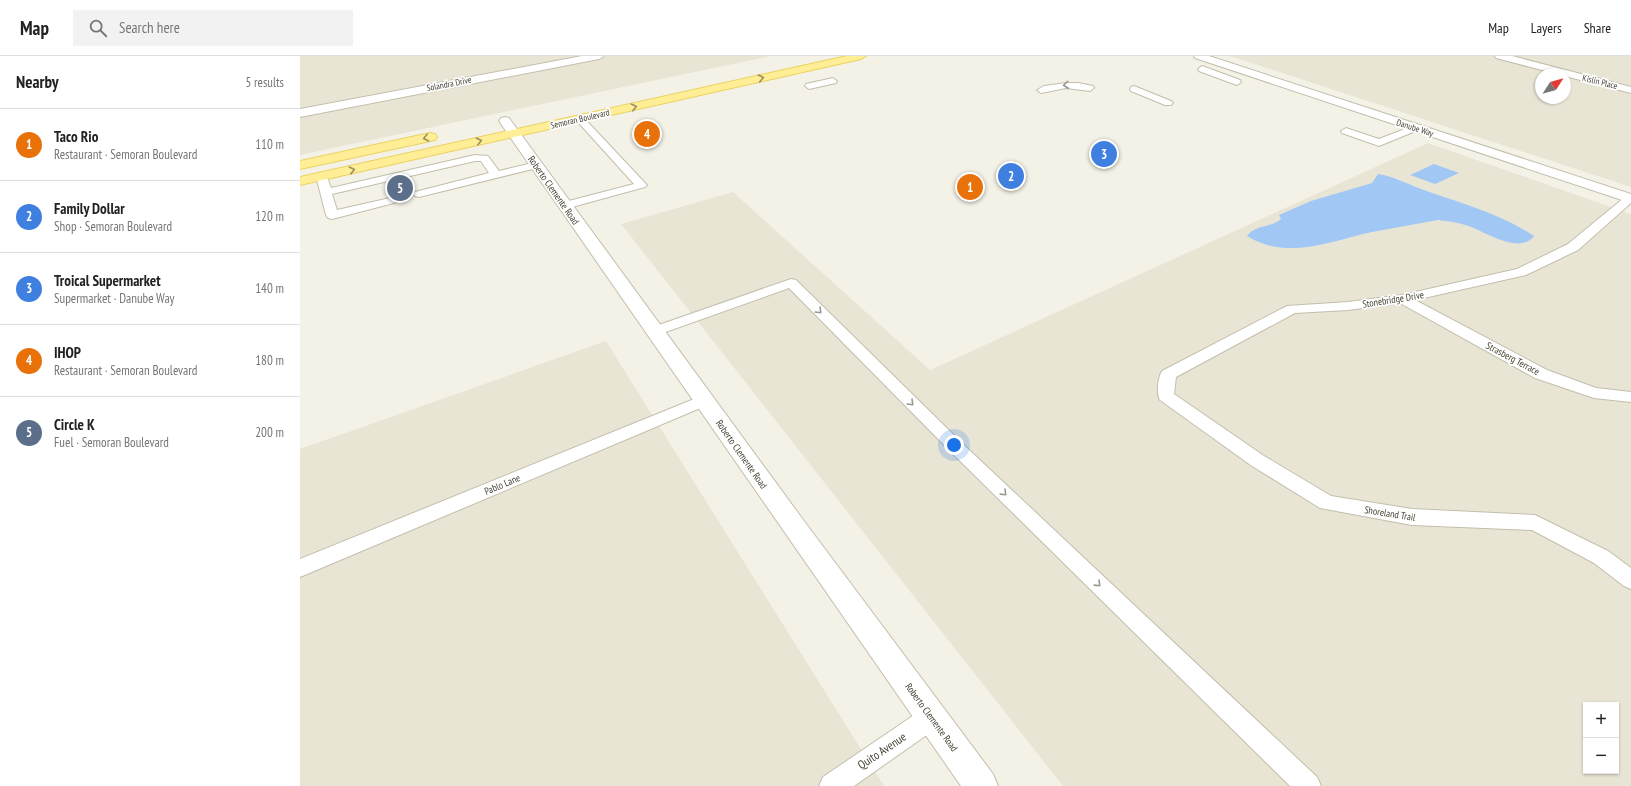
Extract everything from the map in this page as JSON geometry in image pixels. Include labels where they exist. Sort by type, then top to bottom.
[{"type":"main road","name":"Semoran Boulevard","points":[[491,124],[513,124],[580,119],[861,56]]},
{"type":"main road","name":"Semoran Boulevard","points":[[300,181],[513,124]]},
{"type":"main road","points":[[300,165],[446,133]]},
{"type":"street","name":"Solandra Drive","points":[[300,113],[599,56]]},
{"type":"street","name":"Danube Way","points":[[1199,56],[1630,199]]},
{"type":"street","name":"Kislin Place","points":[[1500,56],[1631,90]]},
{"type":"street","name":"Roberto Clemente Road","points":[[513,124],[537,165],[565,205],[981,786]]},
{"type":"lane","points":[[1202,69],[1237,82]]},
{"type":"lane","points":[[809,86],[833,81]]},
{"type":"lane","points":[[1041,90],[1078,84],[1090,88]]},
{"type":"lane","points":[[1134,89],[1168,104]]},
{"type":"lane","points":[[565,205],[641,185],[580,119]]},
{"type":"lane","points":[[1346,131],[1379,143],[1415,128]]},
{"type":"lane","points":[[326,192],[475,158],[484,158],[496,175]]},
{"type":"lane","points":[[419,194],[537,165]]},
{"type":"lane","points":[[322,176],[332,215],[390,201]]},
{"type":"lane","name":"Stonebridge Drive","points":[[1166,396],[1168,374],[1292,309],[1348,306],[1402,299],[1521,272],[1573,247],[1630,199]]},
{"type":"lane","points":[[655,331],[791,283],[960,451],[1308,786]]},
{"type":"lane","name":"Strasberg Terrace","points":[[1402,299],[1542,374],[1594,394],[1631,397]]},
{"type":"lane","name":"Shoreland Trail","points":[[1166,396],[1258,461],[1327,502],[1412,517],[1535,523],[1602,557],[1631,580]]},
{"type":"lane","name":"Pablo Lane","points":[[300,568],[704,400]]},
{"type":"lane","name":"Quito Avenue","points":[[832,786],[932,717]]},
{"type":"shaded area","points":[[300,56],[771,56],[300,155]]},
{"type":"shaded area","points":[[1230,56],[1631,56],[1631,187]]},
{"type":"shaded area","points":[[1428,143],[1631,214],[1631,786],[1063,786],[621,224],[733,192],[930,370]]},
{"type":"shaded area","points":[[606,341],[884,786],[300,786],[300,449]]},
{"type":"water","points":[[1434,164],[1459,173],[1435,184],[1410,175]]},
{"type":"water","points":[[1378,174],[1395,178],[1493,215],[1534,236],[1528,241],[1512,243],[1493,237],[1469,226],[1438,220],[1372,232],[1309,247],[1278,247],[1262,243],[1247,236],[1259,228],[1277,222],[1281,219],[1279,215],[1311,201],[1372,183]]},
{"type":"place","name":"IHOP","points":[[647,134]]},
{"type":"place","name":"Troical Supermarket","points":[[1104,154]]},
{"type":"place","name":"Family Dollar","points":[[1011,176]]},
{"type":"place","name":"Taco Rio","points":[[970,187]]},
{"type":"place","name":"Circle K","points":[[400,188]]}]
